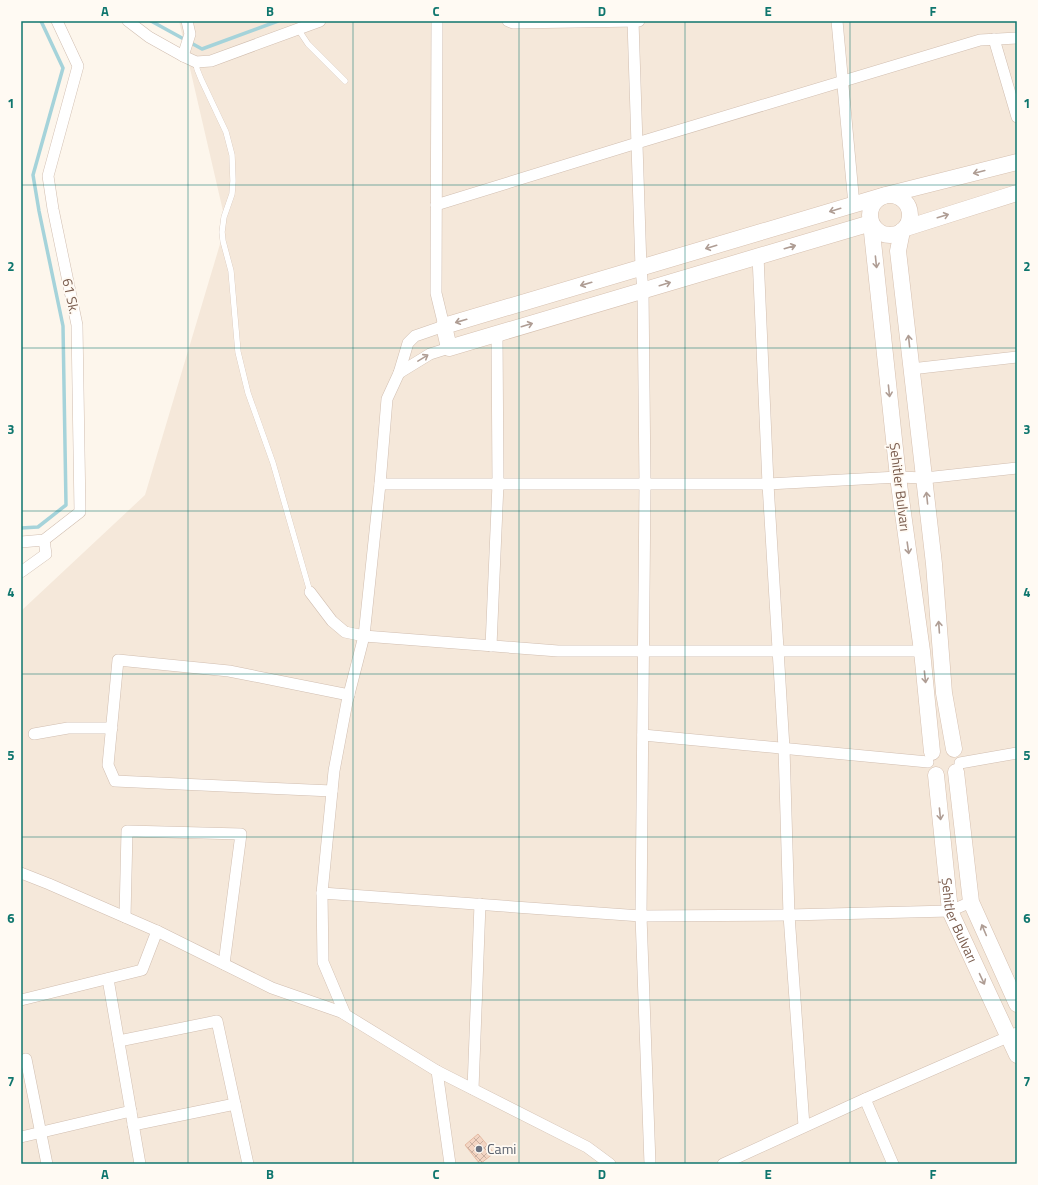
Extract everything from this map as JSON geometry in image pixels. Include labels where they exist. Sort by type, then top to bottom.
[{"type":"main road","name":"Şehitler Bulvarı","points":[[1017,162],[886,195],[874,202],[870,216],[872,223],[898,477],[922,651],[932,763],[950,911],[1013,1035],[1017,1055]]},
{"type":"main road","points":[[886,195],[444,326],[450,348],[872,223],[882,234],[896,234],[904,229],[1017,193]]},
{"type":"main road","name":"Şehitler Bulvarı","points":[[886,195],[900,197],[909,208],[910,215],[909,222],[904,229],[898,251],[934,564],[944,692],[957,761],[971,902],[1017,1004]]},
{"type":"main road","points":[[945,746],[957,761],[947,777],[932,763],[935,748],[945,746]]},
{"type":"street","name":"61 Sk.","points":[[44,540],[80,512],[77,324],[53,208],[48,176],[78,66],[57,21]]},
{"type":"street","points":[[128,21],[149,37],[184,54],[196,62],[211,60],[320,21]]},
{"type":"street","points":[[184,54],[190,34],[188,21]]},
{"type":"street","points":[[345,1014],[323,962],[322,893],[335,764],[347,702],[364,636],[380,484],[387,399],[399,373],[408,343],[415,336],[444,326],[436,293],[437,21]]},
{"type":"street","points":[[508,21],[512,23],[639,21]]},
{"type":"street","points":[[633,21],[643,291],[645,484],[641,916],[650,1164]]},
{"type":"street","points":[[836,21],[854,205]]},
{"type":"street","points":[[436,205],[980,40],[1017,38]]},
{"type":"street","points":[[994,39],[1017,117]]},
{"type":"street","points":[[758,256],[768,484],[784,748],[789,915],[804,1126]]},
{"type":"street","points":[[491,646],[498,484],[496,334]]},
{"type":"street","points":[[399,373],[430,354],[450,348]]},
{"type":"street","points":[[912,369],[1017,357]]},
{"type":"street","points":[[380,484],[768,484],[898,477],[924,478],[1017,468]]},
{"type":"street","points":[[21,542],[44,540],[46,554],[21,572]]},
{"type":"street","points":[[310,592],[332,621],[345,632],[364,636],[558,650],[922,651]]},
{"type":"street","points":[[332,791],[115,781],[108,765],[118,660],[229,671],[349,695]]},
{"type":"street","points":[[34,734],[68,728],[112,728]]},
{"type":"street","points":[[643,735],[932,763]]},
{"type":"street","points":[[957,761],[1017,753]]},
{"type":"street","points":[[125,917],[127,831],[241,834],[224,964]]},
{"type":"street","points":[[21,873],[157,931],[272,988],[341,1012],[438,1071],[587,1147],[610,1164]]},
{"type":"street","points":[[322,893],[641,916],[789,915],[950,911],[971,902]]},
{"type":"street","points":[[473,1089],[480,904]]},
{"type":"street","points":[[21,1000],[142,970],[157,931]]},
{"type":"street","points":[[108,979],[140,1164]]},
{"type":"street","points":[[119,1041],[218,1021],[248,1164]]},
{"type":"street","points":[[723,1164],[804,1126],[1013,1035]]},
{"type":"street","points":[[26,1059],[47,1164]]},
{"type":"street","points":[[438,1071],[450,1164]]},
{"type":"street","points":[[865,1099],[893,1164]]},
{"type":"street","points":[[134,1125],[235,1104]]},
{"type":"street","points":[[21,1137],[131,1111]]},
{"type":"lane","points":[[298,29],[308,44],[345,81]]},
{"type":"lane","points":[[196,62],[199,74],[226,132],[232,155],[234,181],[232,194],[224,217],[222,232],[223,242],[231,271],[238,352],[248,393],[274,463],[310,592]]},
{"type":"shaded area","points":[[179,21],[1017,21],[1017,1164],[21,1164],[21,611],[145,495],[226,224]]},
{"type":"building","name":"Cami","points":[[478,1134],[494,1153],[480,1164],[465,1145]]},
{"type":"waterway","points":[[21,528],[38,527],[66,505],[63,326],[33,175],[63,68],[41,21]]},
{"type":"waterway","points":[[151,21],[202,49],[278,21]]},
{"type":"place","name":"Cami","points":[[479,1149]]}]
